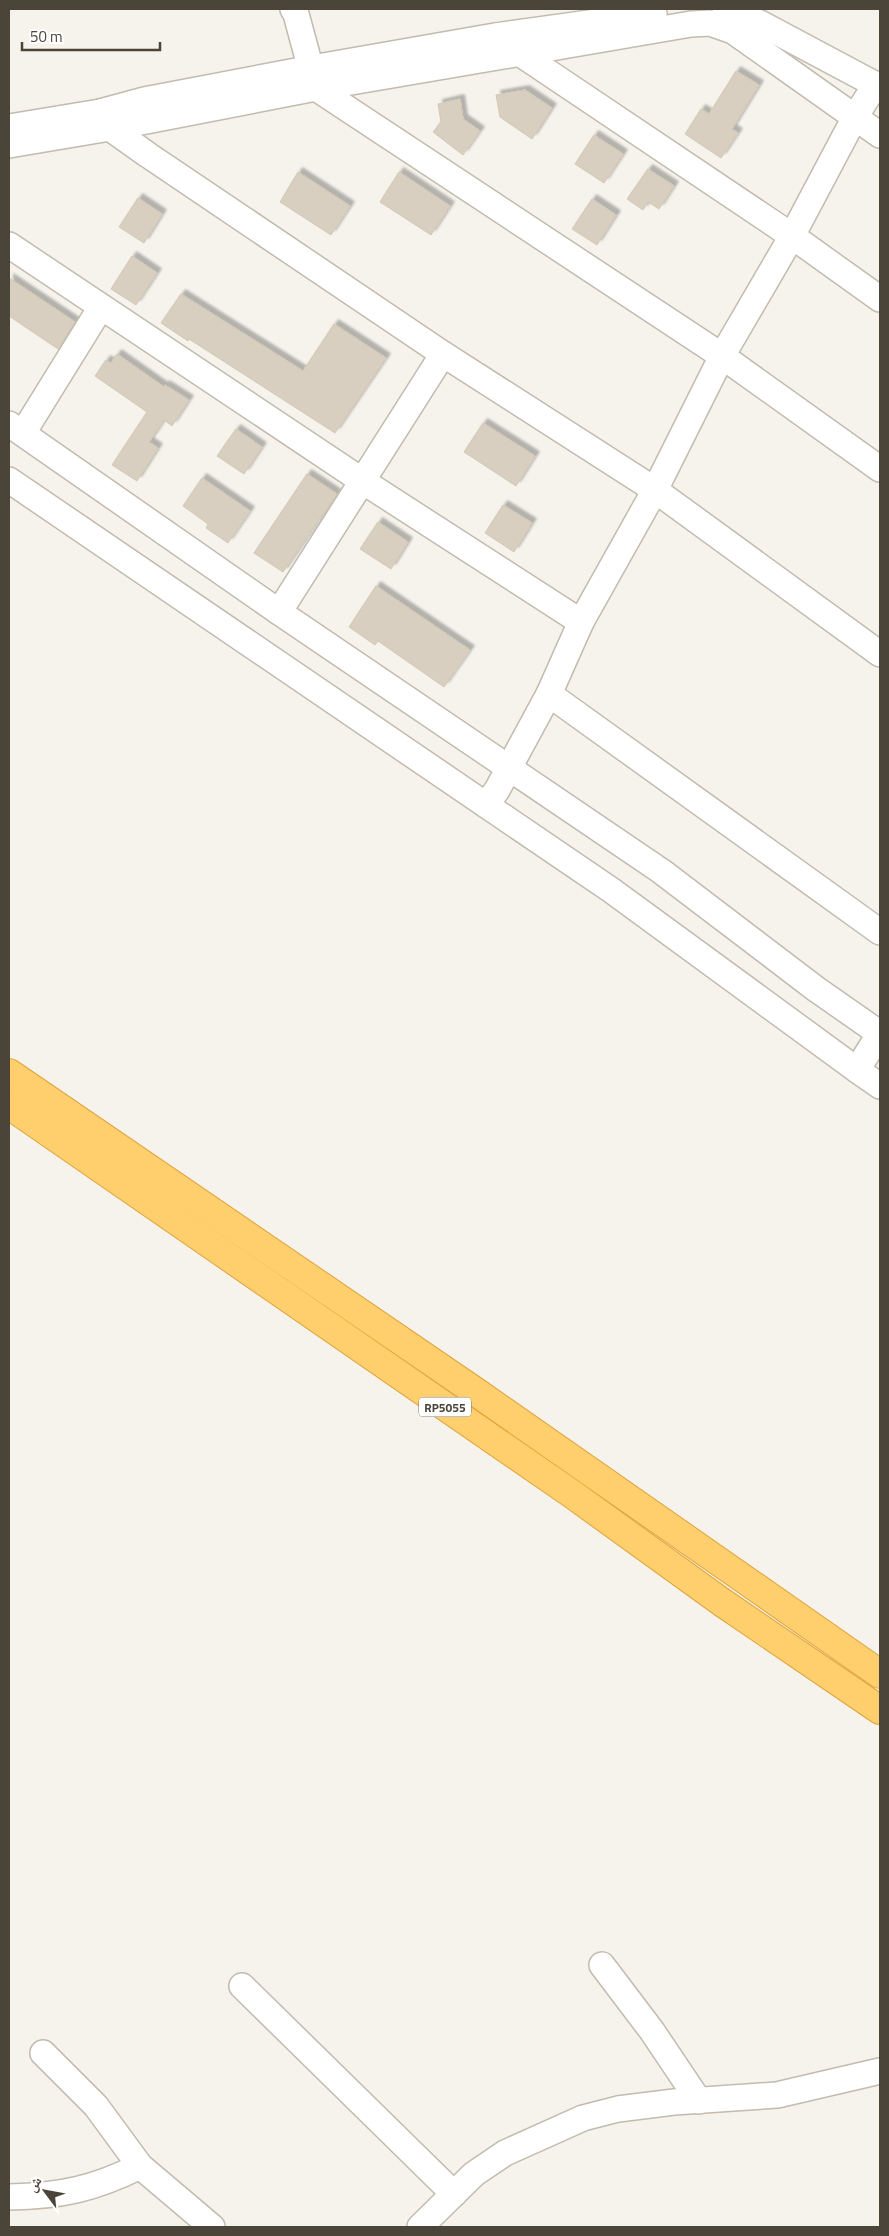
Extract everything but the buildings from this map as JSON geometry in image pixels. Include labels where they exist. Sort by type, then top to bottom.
[{"type":"highway","name":"RP5055","points":[[9,1073],[476,1392],[880,1674]]},
{"type":"highway","name":"RP5055","points":[[9,1106],[541,1472],[722,1603],[880,1710]]},
{"type":"street","points":[[293,9],[314,78],[722,356],[880,469]]},
{"type":"street","points":[[9,145],[105,120],[314,78],[495,36],[688,9]]},
{"type":"street","points":[[486,805],[497,790],[549,694],[581,622],[655,490],[722,356],[792,236],[855,117],[878,86],[760,23],[725,9]]},
{"type":"street","points":[[314,78],[521,54],[691,24],[710,23],[733,31],[880,135]]},
{"type":"street","points":[[495,36],[792,236],[880,299]]},
{"type":"street","points":[[9,127],[105,120],[443,354],[655,490],[880,654]]},
{"type":"street","points":[[9,244],[364,482],[581,622]]},
{"type":"street","points":[[101,307],[16,428],[279,612],[662,870],[816,989],[880,1032],[857,1070]]},
{"type":"street","points":[[279,612],[364,482],[443,354]]},
{"type":"street","points":[[9,480],[611,890],[880,1086]]},
{"type":"street","points":[[549,694],[880,932]]},
{"type":"street","points":[[602,1966],[652,2031],[699,2101]]},
{"type":"street","points":[[242,1986],[454,2194]]},
{"type":"street","points":[[43,2053],[96,2106],[140,2166],[212,2227]]},
{"type":"street","points":[[420,2227],[474,2174],[505,2153],[583,2118],[618,2109],[777,2095],[880,2071]]},
{"type":"street","points":[[9,2197],[77,2192],[116,2178],[140,2166]]}]
